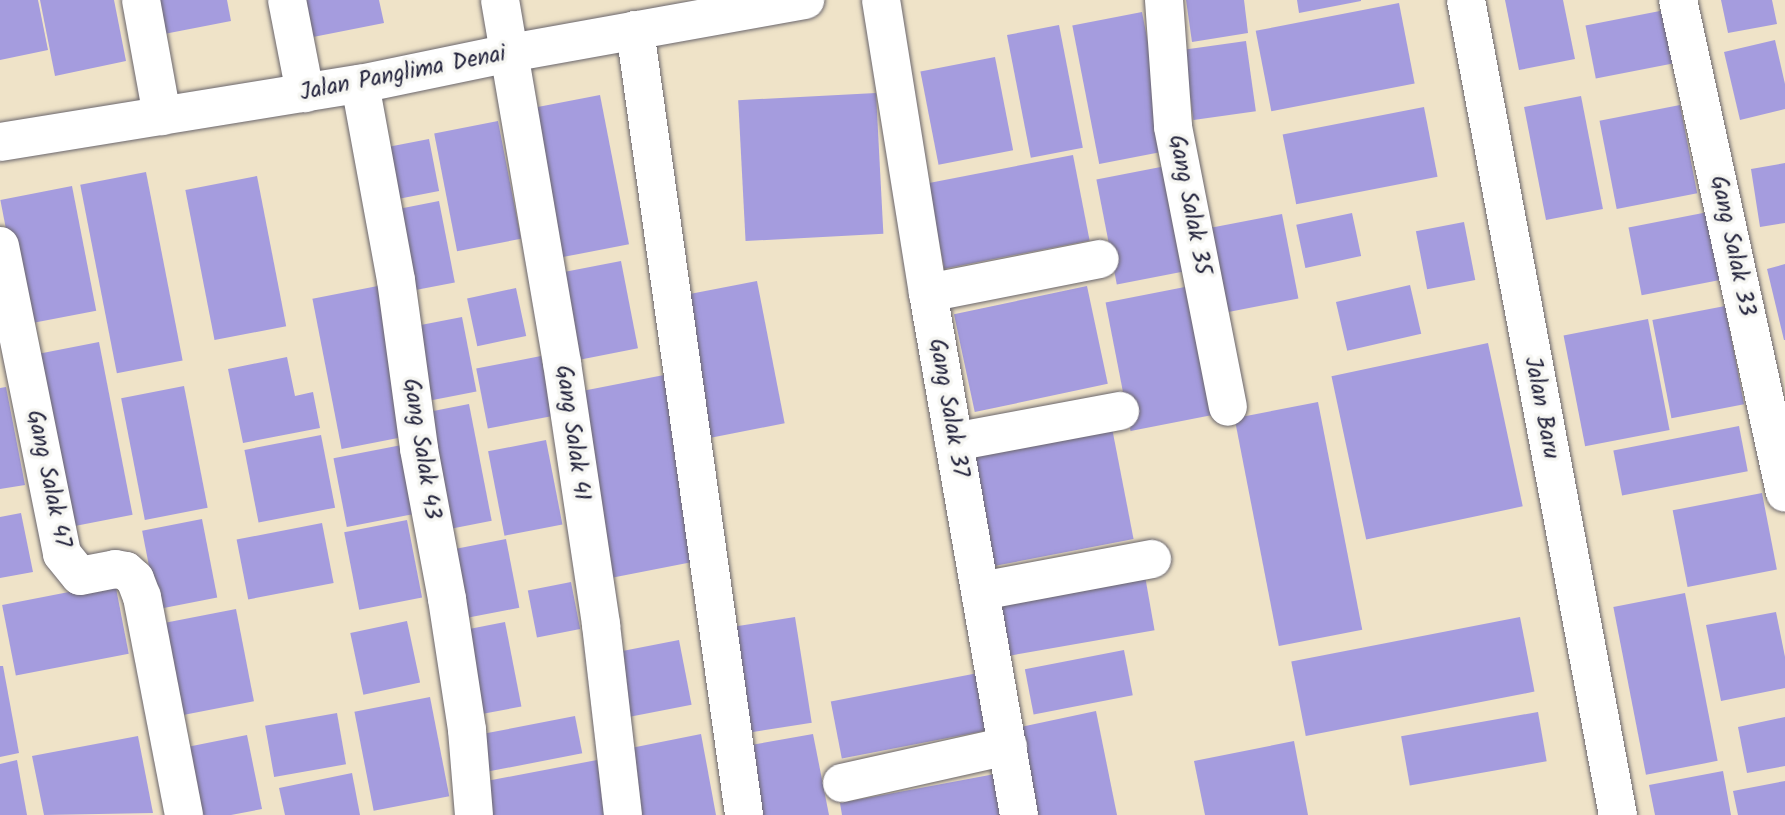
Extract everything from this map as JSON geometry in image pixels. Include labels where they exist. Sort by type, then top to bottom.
[{"type":"street","points":[[141,0],[162,116]]},
{"type":"street","points":[[287,0],[305,93]]},
{"type":"street","name":"Gang Salak 41","points":[[500,0],[562,363],[601,625],[623,815]]},
{"type":"street","name":"Jalan Panglima Denai","points":[[0,142],[360,84],[635,30],[704,9],[805,0]]},
{"type":"street","name":"Gang Salak 37","points":[[881,0],[928,293],[1019,815]]},
{"type":"street","name":"Gang Salak 35","points":[[1164,0],[1173,127],[1228,407]]},
{"type":"street","name":"Jalan Baru","points":[[1466,0],[1618,815]]},
{"type":"street","name":"Gang Salak 33","points":[[1678,0],[1785,493]]},
{"type":"street","points":[[635,30],[744,815]]},
{"type":"street","name":"Gang Salak 43","points":[[360,84],[397,280],[419,449],[447,599],[467,730],[474,815]]},
{"type":"street","name":"Gang Salak 47","points":[[0,246],[62,554],[80,576],[115,569],[126,571],[135,579],[142,597],[184,815]]},
{"type":"street","points":[[928,293],[1100,259]]},
{"type":"street","points":[[954,442],[1120,411]]},
{"type":"street","points":[[981,591],[1152,559]]},
{"type":"street","points":[[842,783],[1008,746]]},
{"type":"building","points":[[0,0],[38,0],[48,50],[0,60]]},
{"type":"building","points":[[40,0],[114,0],[126,61],[55,76]]},
{"type":"building","points":[[152,0],[227,0],[231,21],[159,35]]},
{"type":"building","points":[[295,0],[379,0],[384,23],[303,39]]},
{"type":"building","points":[[1186,0],[1244,0],[1248,33],[1192,42]]},
{"type":"building","points":[[1297,0],[1361,0],[1361,1],[1299,13]]},
{"type":"building","points":[[1505,0],[1563,0],[1575,59],[1519,70]]},
{"type":"building","points":[[1721,0],[1772,0],[1777,24],[1728,33]]},
{"type":"building","points":[[1399,3],[1415,83],[1271,111],[1256,31]]},
{"type":"building","points":[[1665,10],[1675,63],[1596,78],[1585,25]]},
{"type":"building","points":[[1142,12],[1169,150],[1099,164],[1072,26]]},
{"type":"building","points":[[1059,25],[1083,148],[1031,158],[1007,35]]},
{"type":"building","points":[[1775,40],[1785,84],[1785,109],[1740,120],[1724,52]]},
{"type":"building","points":[[1246,41],[1256,111],[1193,120],[1184,50]]},
{"type":"building","points":[[995,57],[1013,150],[939,165],[920,72]]},
{"type":"building","points":[[876,93],[883,234],[746,241],[738,100]]},
{"type":"building","points":[[600,95],[629,244],[556,258],[527,109]]},
{"type":"building","points":[[1581,96],[1603,209],[1546,220],[1524,107]]},
{"type":"building","points":[[1680,105],[1697,193],[1617,209],[1600,121]]},
{"type":"building","points":[[1424,107],[1438,177],[1296,204],[1283,134]]},
{"type":"building","points":[[498,121],[521,239],[457,251],[434,133]]},
{"type":"building","points":[[429,139],[439,191],[390,201],[380,149]]},
{"type":"building","points":[[1073,155],[1090,240],[944,269],[928,183]]},
{"type":"building","points":[[1785,163],[1785,223],[1760,227],[1751,169]]},
{"type":"building","points":[[1171,165],[1191,270],[1117,285],[1096,180]]},
{"type":"building","points":[[146,172],[183,360],[117,373],[80,185]]},
{"type":"building","points":[[257,176],[286,326],[215,340],[185,190]]},
{"type":"building","points":[[72,186],[96,311],[25,325],[0,200]]},
{"type":"building","points":[[439,201],[455,282],[412,291],[396,209]]},
{"type":"building","points":[[1708,212],[1721,280],[1642,295],[1628,227]]},
{"type":"building","points":[[1352,213],[1361,256],[1305,268],[1296,225]]},
{"type":"building","points":[[1282,214],[1298,298],[1217,314],[1201,230]]},
{"type":"building","points":[[1464,222],[1475,280],[1427,289],[1416,231]]},
{"type":"building","points":[[621,261],[638,348],[577,360],[560,273]]},
{"type":"building","points":[[1785,264],[1785,340],[1784,340],[1767,269]]},
{"type":"building","points":[[757,281],[785,423],[703,439],[676,297]]},
{"type":"building","points":[[388,284],[417,434],[342,449],[312,299]]},
{"type":"building","points":[[1410,285],[1421,334],[1347,351],[1336,302]]},
{"type":"building","points":[[1087,286],[1108,384],[975,412],[954,314]]},
{"type":"building","points":[[1190,286],[1215,415],[1131,431],[1106,302]]},
{"type":"building","points":[[516,288],[526,336],[477,346],[467,298]]},
{"type":"building","points":[[1725,306],[1744,404],[1671,418],[1652,320]]},
{"type":"building","points":[[462,317],[477,392],[423,402],[408,327]]},
{"type":"building","points":[[1648,319],[1670,430],[1585,446],[1564,335]]},
{"type":"building","points":[[99,342],[133,515],[74,526],[40,353]]},
{"type":"building","points":[[1488,343],[1523,506],[1366,540],[1331,376]]},
{"type":"building","points":[[541,356],[553,416],[488,428],[476,369]]},
{"type":"building","points":[[287,357],[295,396],[313,392],[320,428],[243,443],[228,369]]},
{"type":"building","points":[[664,375],[700,561],[607,579],[571,393]]},
{"type":"building","points":[[184,386],[208,508],[145,520],[121,398]]},
{"type":"building","points":[[6,387],[25,485],[0,489],[0,388]]},
{"type":"building","points":[[1318,402],[1362,630],[1279,646],[1235,418]]},
{"type":"building","points":[[469,404],[492,521],[445,530],[422,413]]},
{"type":"building","points":[[1739,426],[1748,471],[1622,496],[1613,450]]},
{"type":"building","points":[[1112,428],[1134,539],[990,567],[969,456]]},
{"type":"building","points":[[321,435],[335,508],[259,523],[244,450]]},
{"type":"building","points":[[546,440],[562,524],[504,536],[488,451]]},
{"type":"building","points":[[412,443],[425,512],[347,527],[333,458]]},
{"type":"building","points":[[1762,493],[1777,570],[1688,587],[1673,510]]},
{"type":"building","points":[[21,513],[33,572],[0,578],[0,517]]},
{"type":"building","points":[[202,519],[217,598],[157,609],[142,531]]},
{"type":"building","points":[[407,520],[422,598],[359,610],[344,532]]},
{"type":"building","points":[[322,523],[334,583],[248,599],[237,540]]},
{"type":"building","points":[[506,539],[519,608],[456,620],[442,551]]},
{"type":"building","points":[[1145,576],[1155,630],[1005,657],[995,602]]},
{"type":"building","points":[[571,582],[580,629],[537,638],[528,590]]},
{"type":"building","points":[[115,583],[129,654],[16,676],[2,605]]},
{"type":"building","points":[[1685,593],[1718,761],[1646,775],[1613,607]]},
{"type":"building","points":[[236,609],[254,701],[179,716],[161,624]]},
{"type":"building","points":[[1776,612],[1785,657],[1785,688],[1721,701],[1706,625]]},
{"type":"building","points":[[795,617],[812,723],[739,734],[722,629]]},
{"type":"building","points":[[1520,617],[1535,692],[1306,736],[1291,661]]},
{"type":"building","points":[[407,621],[420,683],[363,695],[350,633]]},
{"type":"building","points":[[505,622],[521,706],[479,715],[463,630]]},
{"type":"building","points":[[679,640],[692,705],[621,719],[608,654]]},
{"type":"building","points":[[1124,650],[1133,695],[1034,714],[1025,669]]},
{"type":"building","points":[[0,666],[3,666],[19,753],[0,757]]},
{"type":"building","points":[[978,673],[989,730],[842,759],[831,702]]},
{"type":"building","points":[[430,697],[449,796],[374,811],[354,712]]},
{"type":"building","points":[[1096,711],[1117,815],[1033,815],[1016,728]]},
{"type":"building","points":[[1538,712],[1547,761],[1410,785],[1401,736]]},
{"type":"building","points":[[337,713],[346,764],[274,777],[265,726]]},
{"type":"building","points":[[575,716],[582,753],[488,772],[481,734]]},
{"type":"building","points":[[1785,717],[1785,766],[1747,773],[1738,727]]},
{"type":"building","points":[[701,734],[716,815],[633,815],[621,750]]},
{"type":"building","points":[[813,734],[829,815],[754,815],[740,747]]},
{"type":"building","points":[[247,735],[262,809],[231,815],[190,815],[177,749]]},
{"type":"building","points":[[138,736],[153,813],[44,815],[32,756]]},
{"type":"building","points":[[1294,741],[1308,815],[1205,815],[1194,761]]},
{"type":"building","points":[[17,760],[27,815],[0,815],[0,764]]},
{"type":"building","points":[[597,760],[607,815],[482,815],[476,783]]},
{"type":"building","points":[[1723,771],[1731,815],[1655,815],[1649,785]]},
{"type":"building","points":[[352,773],[360,815],[285,815],[279,788]]},
{"type":"building","points":[[995,774],[1003,815],[842,815],[840,803]]},
{"type":"building","points":[[1785,781],[1785,815],[1738,815],[1733,791]]}]
